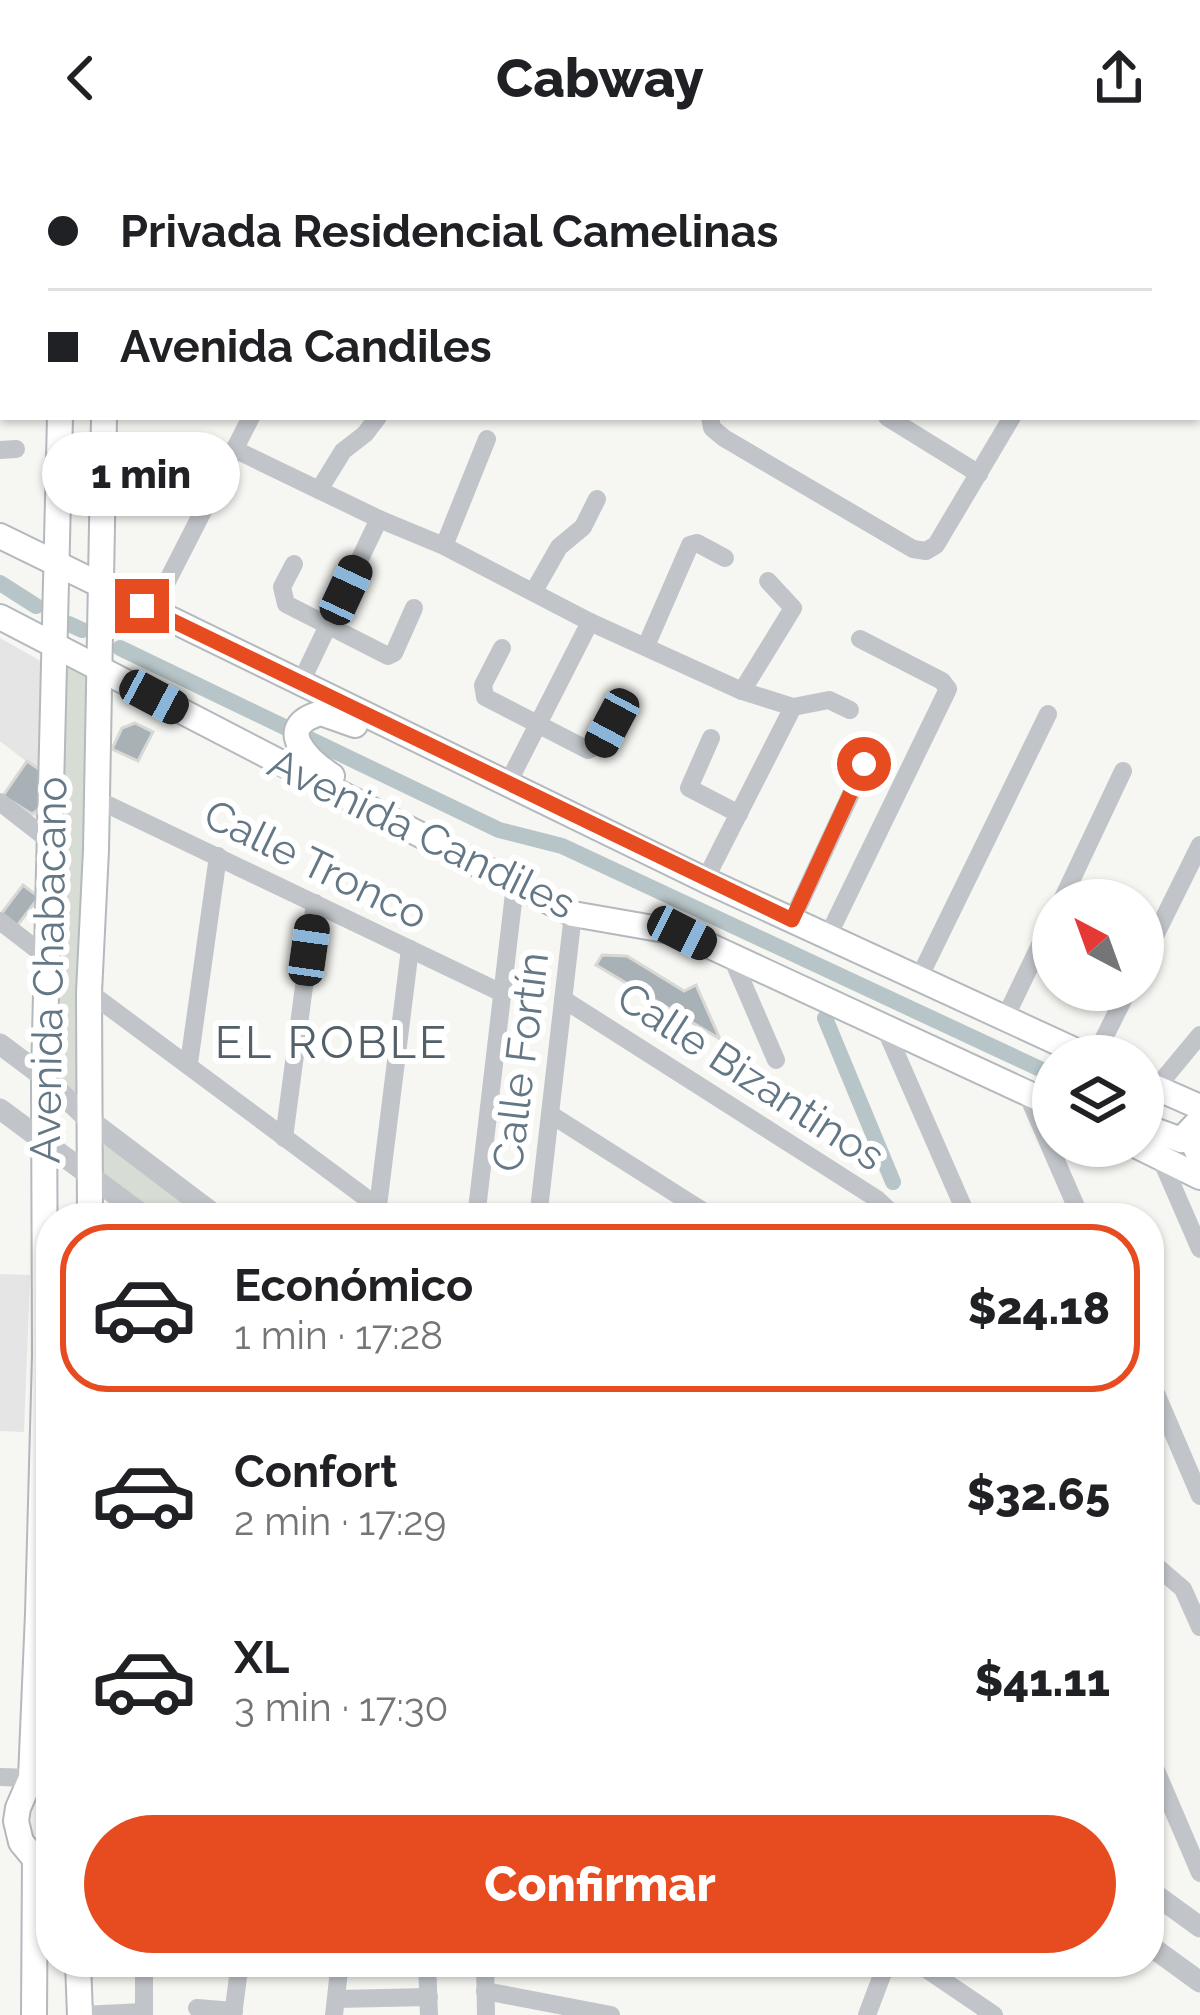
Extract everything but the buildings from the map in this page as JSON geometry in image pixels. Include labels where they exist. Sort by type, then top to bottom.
[{"type":"main road","name":"Avenida Chabacano","points":[[44,1203],[60,420]]},
{"type":"main road","name":"Avenida Chabacano","points":[[89,1203],[89,992],[98,800],[104,420]]},
{"type":"main road","name":"Avenida Candiles","points":[[0,536],[706,880],[1043,1035]]},
{"type":"main road","name":"Avenida Candiles","points":[[0,617],[573,914],[682,933],[1032,1096]]},
{"type":"main road","points":[[372,811],[347,786],[308,759],[299,747],[303,726],[326,713],[384,737],[408,736]]},
{"type":"main road","points":[[1164,1091],[1200,1107]]},
{"type":"main road","points":[[1164,1135],[1178,1141],[1200,1120]]},
{"type":"main road","points":[[1200,1129],[1195,1148],[1200,1157]]},
{"type":"main road","points":[[1164,1159],[1200,1177]]},
{"type":"main road","name":"Avenida Chabacano","points":[[36,1654],[31,1778],[16,1821],[21,1842],[36,1854]]},
{"type":"main road","name":"Avenida Chabacano","points":[[34,2015],[36,1977]]},
{"type":"main road","points":[[79,1977],[80,2015]]},
{"type":"street","points":[[152,611],[249,420]]},
{"type":"street","points":[[319,490],[340,454],[376,420]]},
{"type":"street","points":[[892,420],[979,474]]},
{"type":"street","points":[[711,423],[913,549],[926,551],[936,545],[1010,420]]},
{"type":"street","points":[[444,546],[487,439]]},
{"type":"street","points":[[234,449],[742,691],[793,707],[829,700],[850,710]]},
{"type":"street","points":[[533,591],[559,548],[583,527],[597,499]]},
{"type":"street","points":[[301,682],[379,519]]},
{"type":"street","points":[[646,646],[690,545],[697,542],[725,558]]},
{"type":"street","points":[[294,564],[282,587],[282,600],[388,656],[394,653],[414,608]]},
{"type":"street","points":[[742,691],[792,604],[768,581]]},
{"type":"street","points":[[508,783],[590,622]]},
{"type":"street","points":[[828,936],[948,689],[942,681],[860,639]]},
{"type":"street","points":[[502,648],[483,685],[485,697],[593,751],[623,701]]},
{"type":"street","points":[[706,880],[793,707]]},
{"type":"street","points":[[919,978],[1048,714]]},
{"type":"street","points":[[711,738],[689,788],[739,814]]},
{"type":"street","points":[[792,920],[864,766],[848,754]]},
{"type":"street","points":[[1071,879],[1123,771]]},
{"type":"street","name":"Calle Tronco","points":[[98,800],[504,994]]},
{"type":"street","points":[[0,802],[51,842]]},
{"type":"street","points":[[1164,918],[1200,845]]},
{"type":"street","points":[[189,1063],[218,856]]},
{"type":"street","points":[[478,1203],[515,885]]},
{"type":"street","points":[[284,1138],[315,903]]},
{"type":"street","name":"Calle Fortín","points":[[540,1203],[573,914]]},
{"type":"street","points":[[0,921],[49,959]]},
{"type":"street","points":[[387,1203],[410,949]]},
{"type":"street","points":[[732,958],[776,1060]]},
{"type":"street","points":[[1005,1018],[1032,962]]},
{"type":"street","points":[[89,992],[374,1203]]},
{"type":"street","name":"Calle Bizantinos","points":[[563,999],[881,1203]]},
{"type":"street","points":[[884,1026],[961,1203]]},
{"type":"street","points":[[1164,1071],[1200,1034]]},
{"type":"street","points":[[0,1044],[88,1119],[199,1203]]},
{"type":"street","points":[[1028,1094],[1075,1203]]},
{"type":"street","points":[[0,1109],[127,1203]]},
{"type":"street","points":[[550,1114],[691,1203]]},
{"type":"street","points":[[1157,1167],[1200,1249]]},
{"type":"street","points":[[1164,1412],[1200,1496]]},
{"type":"street","points":[[1164,1573],[1183,1589],[1200,1627]]},
{"type":"street","points":[[0,1777],[31,1778]]},
{"type":"street","points":[[1164,1789],[1200,1873]]},
{"type":"street","points":[[1164,1901],[1200,1927]]},
{"type":"street","points":[[1164,1956],[1200,1982]]},
{"type":"street","points":[[80,2015],[144,2013],[144,1977]]},
{"type":"street","points":[[197,2008],[233,2013],[238,1977]]},
{"type":"street","points":[[338,1977],[335,2007],[429,2006]]},
{"type":"street","points":[[485,1977],[486,2015]]},
{"type":"street","points":[[867,2015],[881,1977]]},
{"type":"street","points":[[933,1977],[968,2007],[994,2015]]},
{"type":"street","points":[[485,1991],[611,2015]]},
{"type":"shaded area","points":[[0,638],[46,664],[42,816],[37,818],[3,796],[27,762],[0,741]]},
{"type":"shaded area","points":[[60,658],[93,673],[82,1106],[48,1075]]},
{"type":"shaded area","points":[[105,1144],[184,1203],[144,1203],[95,1170]]},
{"type":"shaded area","points":[[0,1274],[30,1275],[24,1432],[0,1431]]},
{"type":"waterway","points":[[0,583],[36,606]]},
{"type":"waterway","points":[[69,624],[82,630]]},
{"type":"waterway","points":[[120,648],[499,830],[562,846],[1032,1065]]},
{"type":"waterway","points":[[825,1018],[893,1182]]},
{"type":"district","name":"EL ROBLE","points":[[332,1042]]},
{"type":"route","points":[[142,606],[792,920],[864,764]]}]
